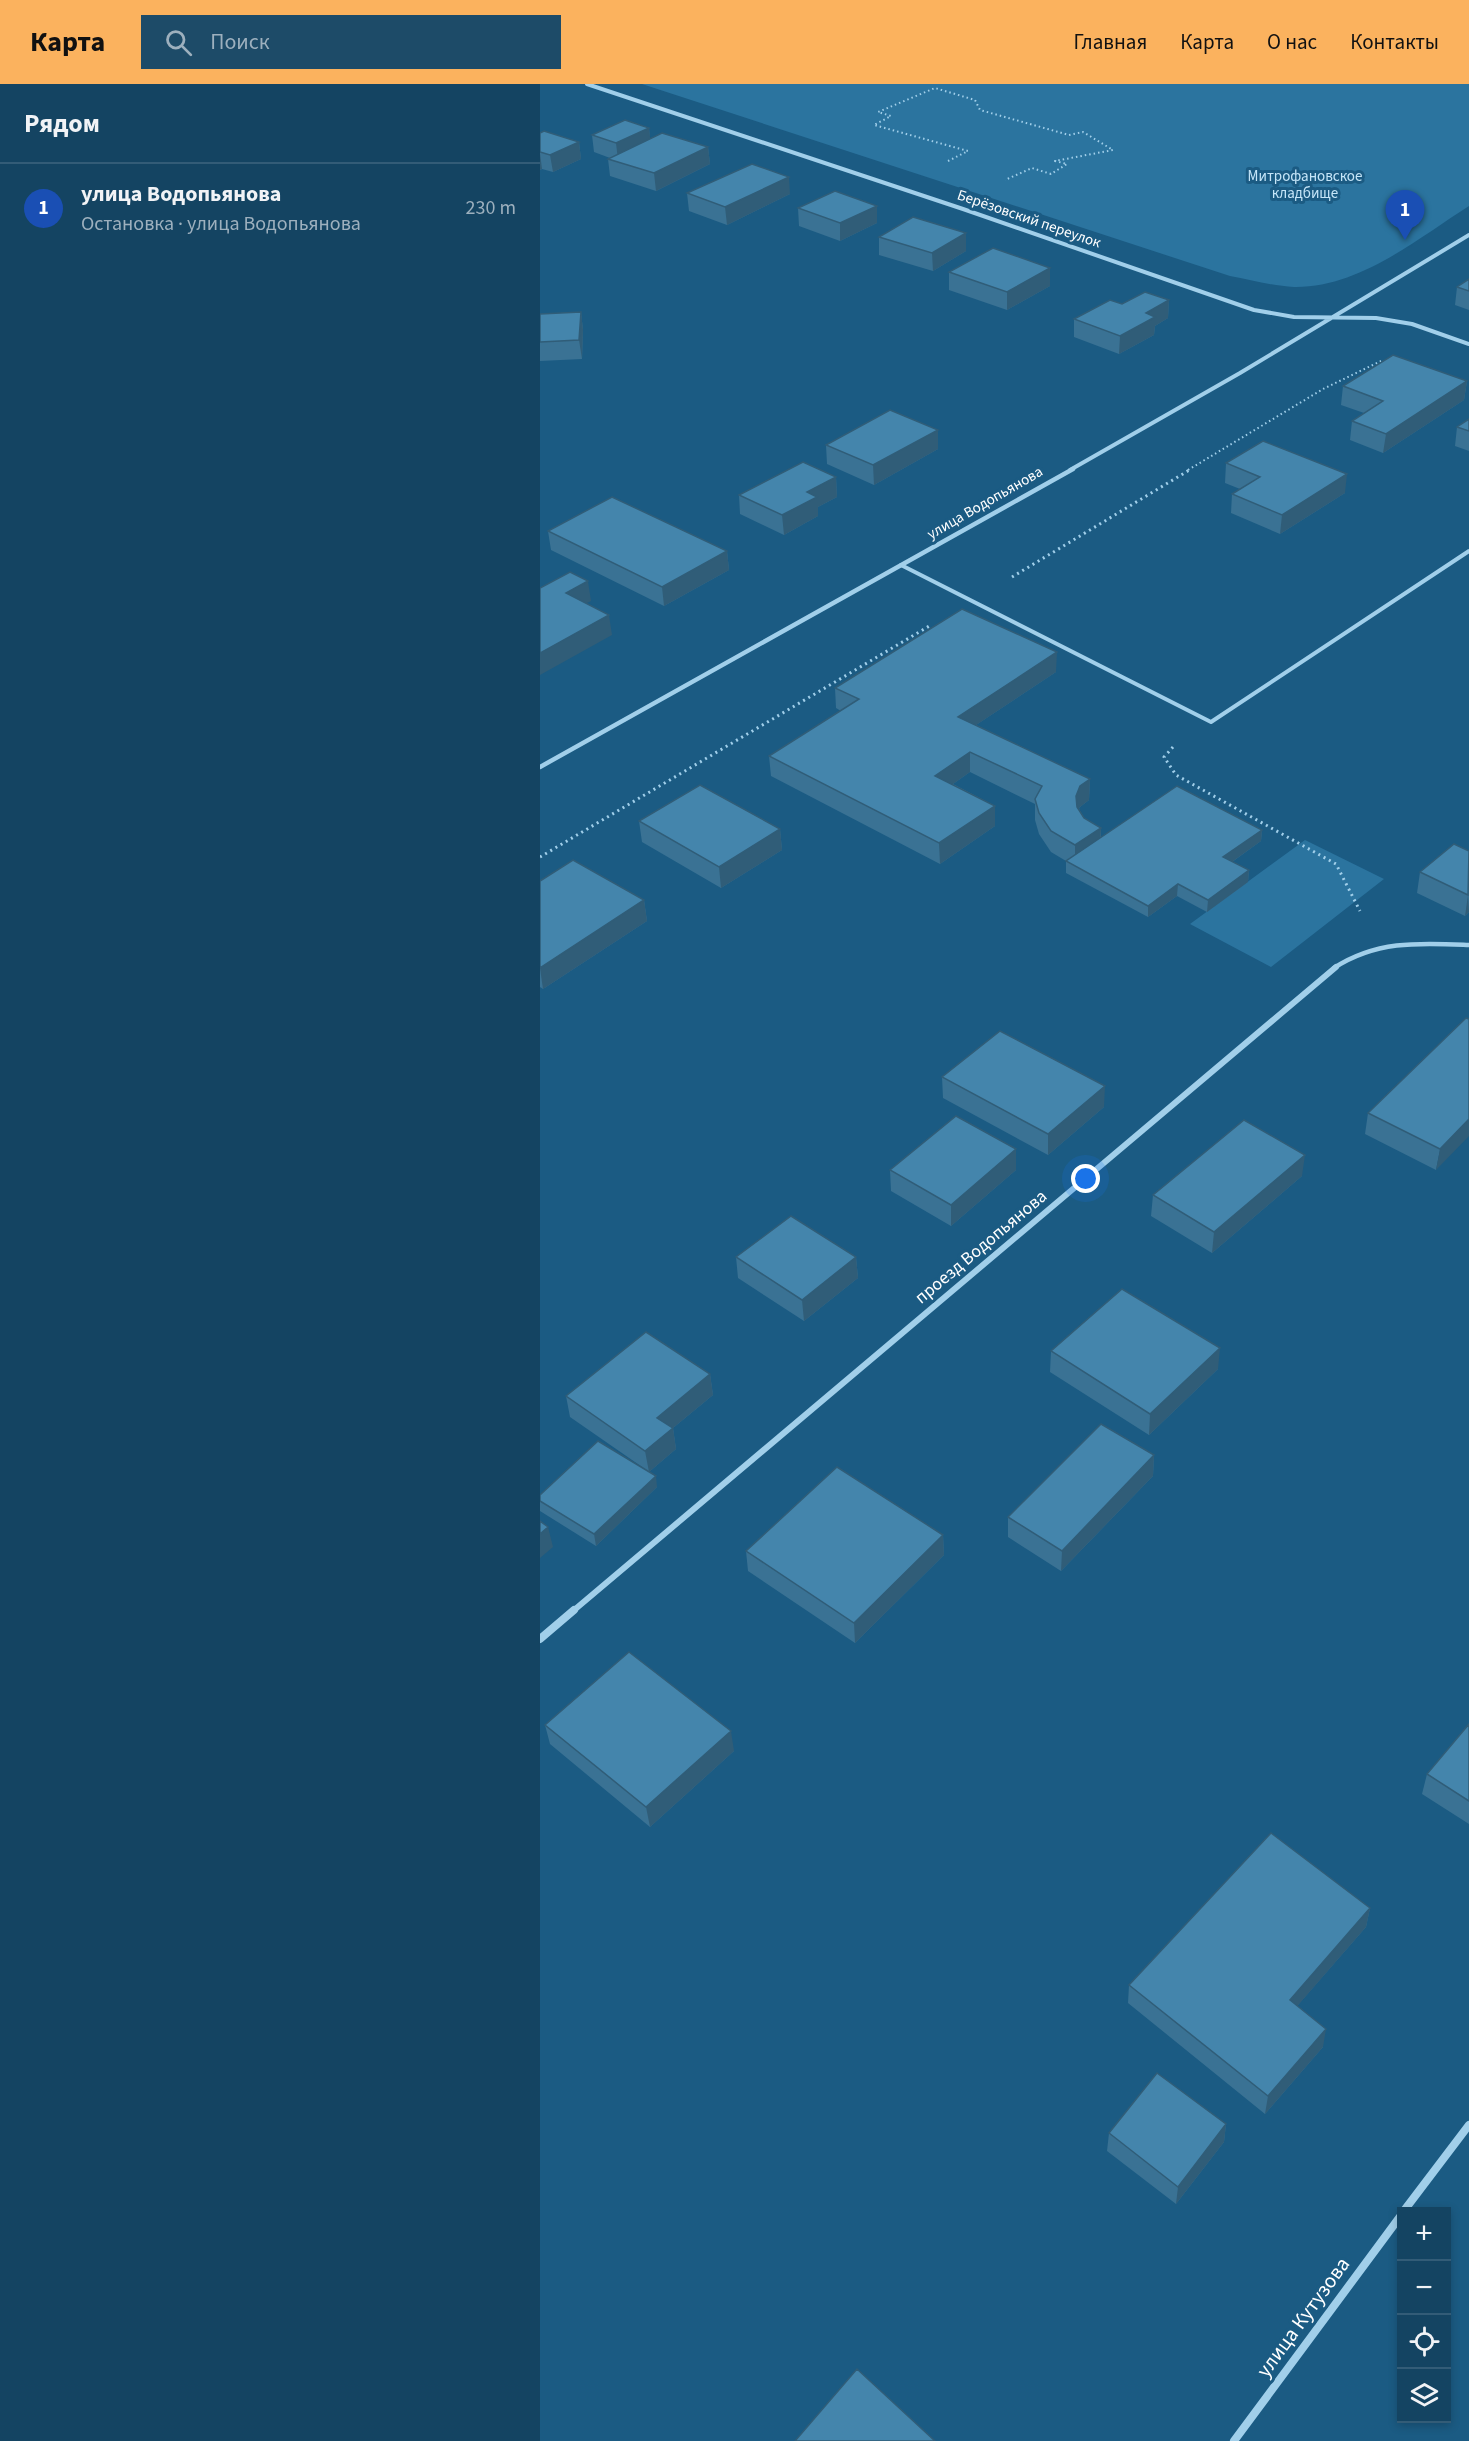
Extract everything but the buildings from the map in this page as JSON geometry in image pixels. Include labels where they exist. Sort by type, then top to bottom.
[{"type":"street","name":"Берёзовский переулок","points":[[587,84],[896,186],[1254,310],[1294,317],[1376,318],[1412,324],[1469,344]]},
{"type":"street","name":"улица Водопьянова","points":[[540,767],[902,565],[1335,318],[1469,234]]},
{"type":"street","name":"проезд Водопьянова","points":[[540,1639],[1336,967],[1367,951],[1407,943],[1469,945]]},
{"type":"street","name":"улица Кутузова","points":[[1407,2207],[1469,2125]]},
{"type":"street","name":"улица Кутузова","points":[[1234,2441],[1397,2220]]},
{"type":"lane","points":[[902,565],[1211,722],[1469,551]]},
{"type":"path","points":[[896,186],[968,151],[874,125],[891,116],[878,112],[935,88],[975,100],[980,110],[1069,135],[1083,132],[1113,150],[1055,161],[1067,164],[1051,174],[1032,168],[998,183],[963,209]]},
{"type":"path","points":[[1211,722],[1173,747],[1164,758],[1168,767],[1176,775],[1336,864],[1364,918],[1407,943]]},
{"type":"green space","name":"Митрофановское кладбище","points":[[642,84],[1469,84],[1469,206],[1408,246],[1364,271],[1318,285],[1294,287],[1278,285],[1230,276]]},
{"type":"green space","points":[[1305,840],[1384,879],[1271,967],[1190,924]]},
{"type":"place","name":"улица Водопьянова","points":[[1405,240]]}]
